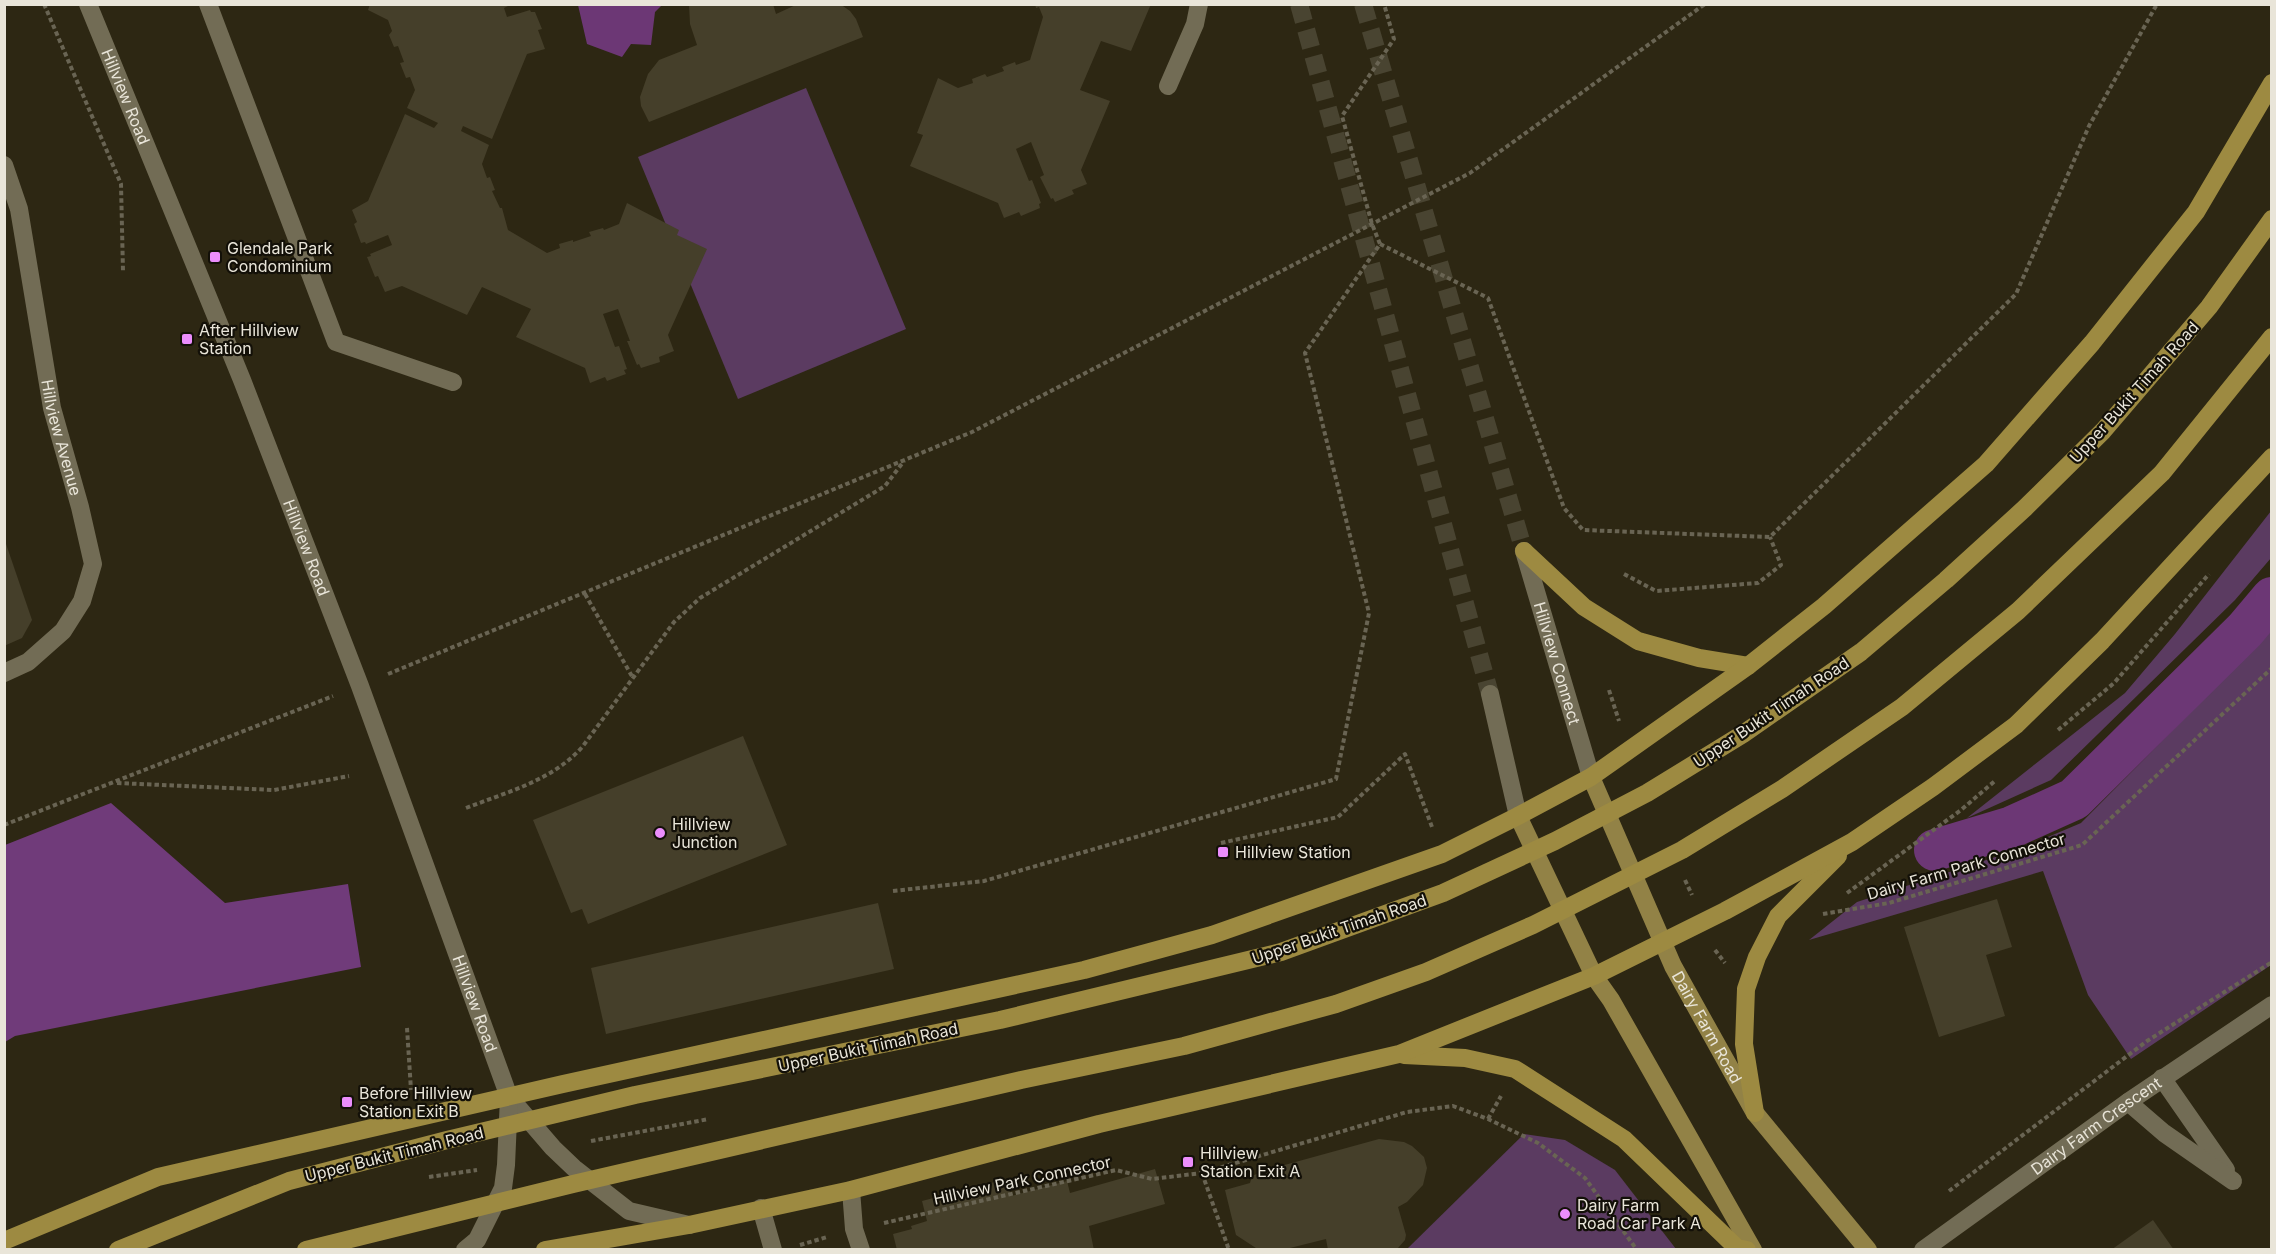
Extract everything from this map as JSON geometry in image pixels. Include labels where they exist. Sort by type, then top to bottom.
[{"type":"highway","points":[[4,1241],[158,1177],[1084,970],[1212,935],[1442,854],[1518,816],[1591,777],[1748,666],[1824,606],[1986,464],[2092,343],[2196,212],[2271,83]]},
{"type":"highway","name":"Upper Bukit Timah Road","points":[[118,1250],[289,1181],[436,1143],[634,1095],[1000,1020],[1281,952],[1443,893],[1556,841],[1647,792],[1743,734],[1861,652],[1946,580],[2025,508],[2103,431],[2210,307],[2271,219]]},
{"type":"highway","points":[[306,1250],[595,1179],[1021,1080],[1184,1046],[1336,1004],[1426,972],[1533,925],[1682,850],[1782,789],[1902,706],[2018,611],[2162,473],[2271,338]]},
{"type":"highway","points":[[545,1250],[689,1225],[851,1190],[1099,1124],[1399,1054],[1594,976],[1664,942],[1852,842],[1933,787],[2016,725],[2102,641],[2271,457]]},
{"type":"highway","points":[[1524,551],[1584,607],[1638,641],[1699,658],[1748,666]]},
{"type":"highway","points":[[1755,1113],[1744,1044],[1746,990],[1756,957],[1778,916],[1852,842]]},
{"type":"highway","points":[[1399,1054],[1464,1058],[1515,1070],[1624,1138],[1737,1248],[1747,1250]]},
{"type":"main road","name":"Dairy Farm Road","points":[[1591,777],[1673,966],[1755,1113],[1868,1250]]},
{"type":"main road","points":[[1518,816],[1594,976],[1611,1000],[1753,1250]]},
{"type":"street","name":"Hillview Road","points":[[87,4],[264,435],[360,686],[510,1097]]},
{"type":"street","points":[[208,4],[336,342],[453,382]]},
{"type":"street","points":[[1168,87],[1195,24],[1199,4]]},
{"type":"street","name":"Hillview Avenue","points":[[4,165],[19,209],[52,408],[80,507],[93,564],[82,601],[63,631],[28,662],[4,673]]},
{"type":"street","name":"Hillview Connect","points":[[1524,551],[1591,777]]},
{"type":"street","points":[[1490,694],[1518,816]]},
{"type":"street","name":"Dairy Farm Crescent","points":[[1923,1250],[2162,1078],[2271,1005]]},
{"type":"street","points":[[2128,1102],[2164,1133],[2233,1181],[2162,1078]]},
{"type":"street","points":[[510,1097],[553,1148],[574,1168],[629,1211],[689,1225]]},
{"type":"street","points":[[465,1250],[477,1240],[502,1188],[506,1165],[510,1097]]},
{"type":"street","points":[[851,1190],[854,1230],[861,1250]]},
{"type":"street","points":[[761,1208],[772,1250]]},
{"type":"path","points":[[44,4],[121,184],[123,271]]},
{"type":"path","points":[[1384,4],[1394,39],[1342,116],[1372,224],[1380,244],[1488,298],[1564,508],[1583,530],[1770,537],[2016,294],[2089,126],[2157,4]]},
{"type":"path","points":[[436,655],[972,432],[1470,172],[1705,4]]},
{"type":"path","points":[[893,891],[984,881],[1336,779],[1369,613],[1305,353],[1380,244]]},
{"type":"path","points":[[466,808],[544,777],[566,765],[583,746],[674,622],[699,598],[885,486],[905,460]]},
{"type":"path","points":[[1624,574],[1656,591],[1758,583],[1780,565],[1770,537]]},
{"type":"path","points":[[585,594],[633,678]]},
{"type":"path","name":"Dairy Farm Park Connector","points":[[1814,916],[1889,903],[2082,845],[2271,668]]},
{"type":"path","points":[[4,825],[281,717]]},
{"type":"path","points":[[1221,843],[1338,817],[1405,754]]},
{"type":"path","points":[[113,783],[274,790],[349,776]]},
{"type":"path","points":[[1942,1196],[2147,1041],[2271,962]]},
{"type":"path","name":"Hillview Park Connector","points":[[792,1247],[854,1230],[1116,1170],[1152,1179],[1202,1173],[1407,1112],[1453,1107],[1488,1119],[1538,1143],[1585,1178],[1637,1250]]},
{"type":"path","points":[[1202,1173],[1229,1250]]},
{"type":"shaded area","points":[[578,4],[662,5],[655,12],[651,45],[631,44],[622,57],[587,44]]},
{"type":"shaded area","points":[[806,88],[906,329],[738,399],[638,157]]},
{"type":"shaded area","points":[[2271,511],[2271,558],[2235,600],[2051,780],[1967,818],[2125,693],[2175,634]]},
{"type":"shaded area","points":[[2271,631],[2271,965],[2131,1059],[2088,995],[2043,871],[1809,940],[1857,902],[2017,850],[2081,823]]},
{"type":"shaded area","points":[[111,803],[225,903],[348,884],[361,967],[15,1036],[5,1042],[5,845]]},
{"type":"shaded area","points":[[1524,1134],[1565,1140],[1615,1170],[1676,1249],[1407,1249]]},
{"type":"building","points":[[370,4],[512,4],[504,8],[507,17],[530,10],[535,12],[542,29],[538,30],[545,49],[527,54],[492,139],[463,126],[461,131],[489,145],[482,164],[487,178],[490,177],[495,190],[492,191],[502,208],[508,230],[547,253],[560,248],[559,244],[591,236],[589,232],[603,228],[604,230],[619,224],[627,203],[679,230],[677,235],[707,249],[668,335],[674,351],[659,357],[660,362],[641,368],[639,364],[637,365],[627,341],[630,341],[618,309],[603,314],[615,347],[619,346],[627,369],[624,370],[626,374],[607,381],[605,377],[590,383],[585,368],[516,337],[531,309],[482,287],[467,315],[402,286],[385,292],[378,276],[375,277],[367,257],[392,245],[388,235],[366,244],[361,243],[352,210],[368,201],[405,114],[434,128],[438,123],[407,108],[415,90],[410,77],[406,78],[400,63],[404,62],[398,46],[394,47],[389,35],[392,31],[388,20],[368,10]]},
{"type":"building","points":[[689,4],[773,4],[776,14],[798,4],[840,4],[856,19],[863,37],[649,122],[641,106],[640,97],[648,74],[659,60],[697,45],[690,24]]},
{"type":"building","points":[[1035,4],[1151,4],[1131,51],[1101,41],[1080,90],[1110,101],[1081,170],[1087,184],[1072,190],[1074,194],[1055,202],[1053,198],[1051,199],[1040,177],[1044,175],[1031,142],[1016,149],[1029,181],[1032,180],[1041,203],[1040,208],[1021,216],[1019,212],[1004,218],[998,203],[910,166],[923,135],[917,133],[938,78],[958,88],[973,83],[972,79],[985,74],[987,77],[1004,71],[1002,67],[1030,60],[1043,17],[1039,7],[1036,8]]},
{"type":"building","points":[[4,538],[32,620],[22,638],[4,646]]},
{"type":"building","name":"Hillview Junction","points":[[743,736],[787,845],[588,924],[582,909],[571,913],[533,820]]},
{"type":"building","points":[[1997,899],[2012,947],[1986,955],[2005,1016],[1939,1037],[1904,927]]},
{"type":"building","points":[[878,903],[894,969],[606,1034],[591,968]]},
{"type":"building","points":[[1379,1139],[1404,1142],[1412,1146],[1424,1157],[1427,1168],[1423,1185],[1407,1202],[1398,1207],[1406,1235],[1398,1248],[1328,1250],[1326,1239],[1282,1250],[1259,1250],[1236,1235],[1225,1190],[1250,1183],[1252,1176],[1263,1171]]},
{"type":"building","points":[[1155,1169],[1165,1204],[1089,1226],[1094,1250],[897,1250],[893,1234],[912,1229],[911,1226],[927,1221],[922,1201],[1006,1179],[1011,1196],[1067,1181],[1070,1193]]},
{"type":"building","points":[[2153,1220],[2174,1250],[2111,1250]]},
{"type":"waterway","points":[[1935,850],[2012,827],[2074,799],[2245,630],[2272,598]]},
{"type":"tunnel","points":[[1299,4],[1490,694]]},
{"type":"tunnel","points":[[1363,4],[1524,551]]},
{"type":"place","name":"Glendale Park Condominium","points":[[215,257]]},
{"type":"place","name":"After Hillview Station","points":[[187,339]]},
{"type":"place","name":"Hillview Junction","points":[[660,833]]},
{"type":"place","name":"Hillview Station","points":[[1223,852]]},
{"type":"place","name":"Before Hillview Station Exit B","points":[[347,1102]]},
{"type":"place","name":"Hillview Station Exit A","points":[[1188,1162]]},
{"type":"place","name":"Dairy Farm Road Car Park A","points":[[1565,1214]]}]
